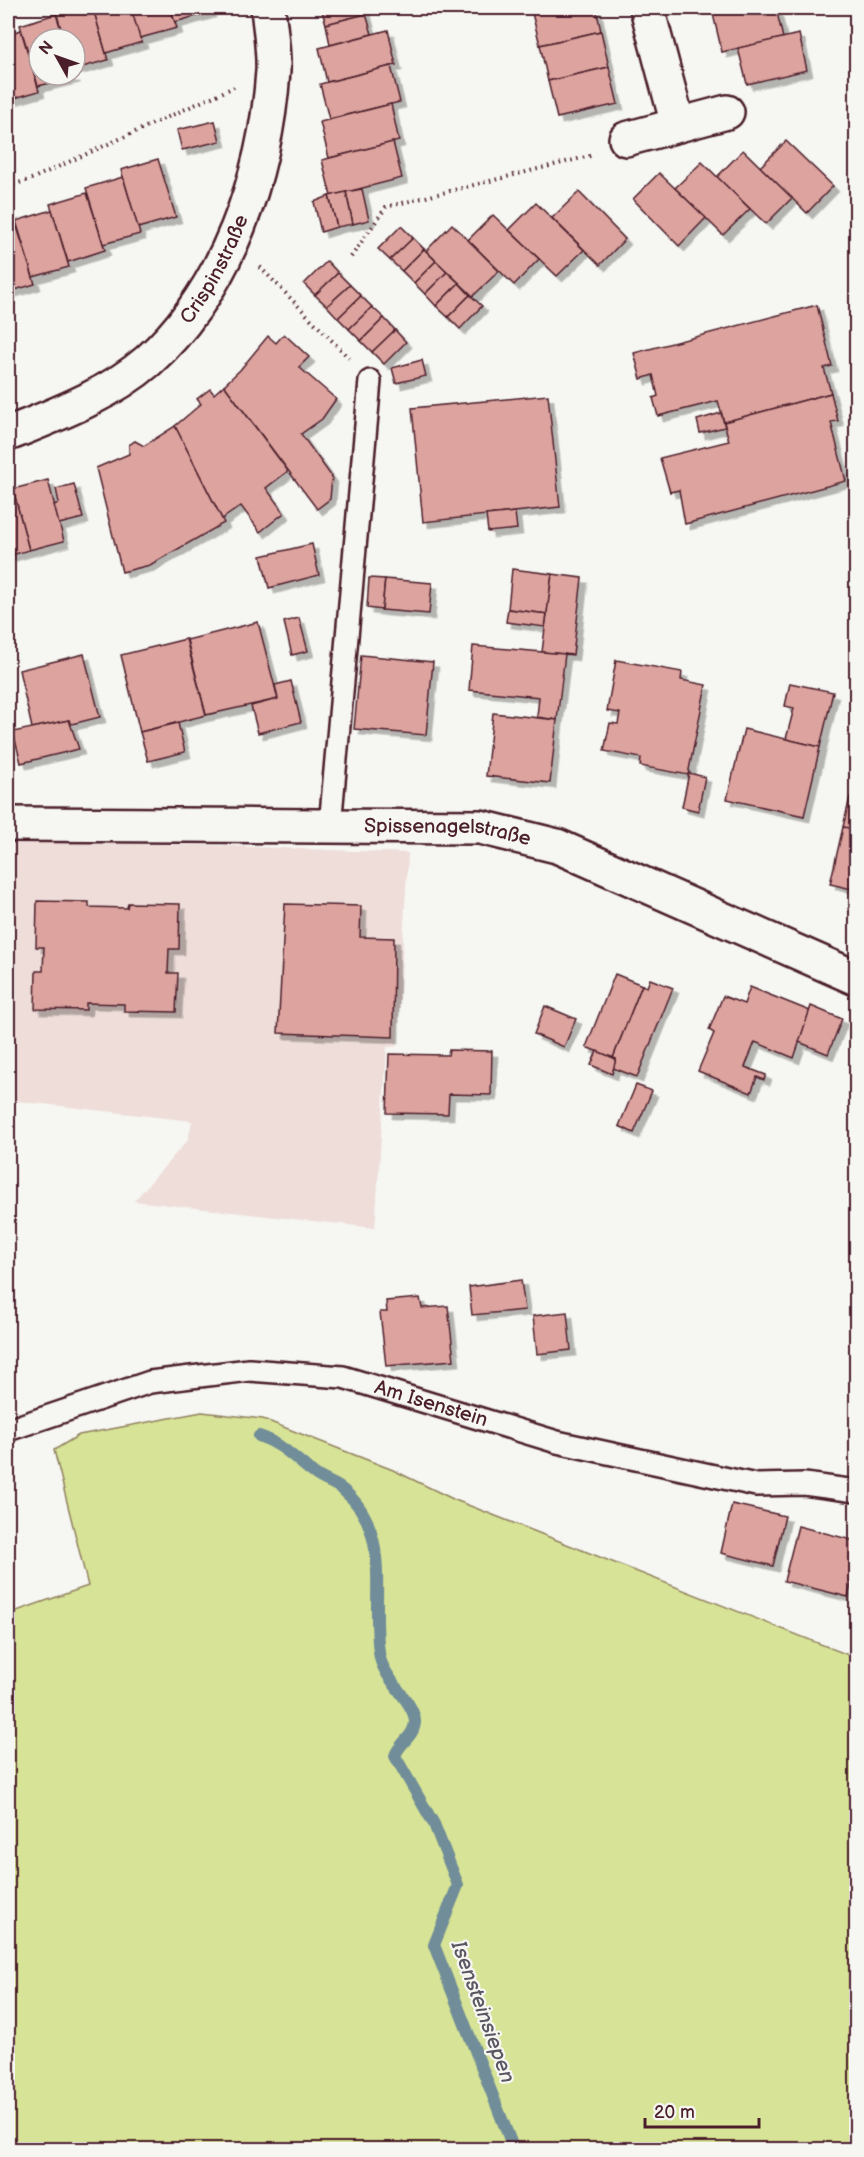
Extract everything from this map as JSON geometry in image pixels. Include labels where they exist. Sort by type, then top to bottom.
[{"type":"street","name":"Crispinstraße","points":[[8,434],[80,406],[147,361],[195,308],[242,220],[264,136],[273,69],[268,8]]},
{"type":"street","points":[[647,8],[678,125]]},
{"type":"street","points":[[626,139],[726,112]]},
{"type":"street","name":"Spissenagelstraße","points":[[8,824],[480,827],[557,846],[856,978]]},
{"type":"lane","points":[[330,826],[370,381]]},
{"type":"lane","name":"Am Isenstein","points":[[8,1430],[150,1382],[249,1370],[343,1377],[557,1442],[756,1485],[804,1484],[856,1491]]},
{"type":"path","points":[[8,186],[28,180],[273,69]]},
{"type":"path","points":[[351,257],[386,207],[593,155]]},
{"type":"path","points":[[233,240],[370,381]]},
{"type":"shaded area","points":[[8,842],[202,845],[408,853],[397,1046],[387,1047],[375,1228],[134,1201],[188,1140],[192,1121],[8,1100]]},
{"type":"green space","points":[[202,1412],[263,1419],[393,1470],[455,1500],[856,1658],[856,2149],[8,2149],[8,1614],[88,1586],[54,1450],[79,1435]]},
{"type":"building","points":[[55,8],[93,8],[108,60],[87,66],[87,27],[61,27]]},
{"type":"building","points":[[93,8],[131,8],[142,42],[106,53]]},
{"type":"building","points":[[131,8],[170,8],[177,28],[140,38]]},
{"type":"building","points":[[170,8],[209,8],[210,12],[175,22]]},
{"type":"building","points":[[321,8],[365,8],[366,14],[326,24]]},
{"type":"building","points":[[596,8],[601,31],[540,45],[531,9]]},
{"type":"building","points":[[712,8],[741,8],[713,14]]},
{"type":"building","points":[[741,8],[776,8],[783,38],[722,52],[713,14]]},
{"type":"building","points":[[56,14],[60,27],[27,27],[27,49],[20,25]]},
{"type":"building","points":[[366,14],[372,34],[330,45],[326,24]]},
{"type":"building","points":[[21,30],[27,50],[27,87],[38,87],[39,91],[8,100],[8,34]]},
{"type":"building","points":[[388,30],[396,65],[327,82],[319,48]]},
{"type":"building","points":[[601,31],[609,67],[548,81],[540,45]]},
{"type":"building","points":[[799,34],[807,70],[747,84],[738,48]]},
{"type":"building","points":[[391,66],[400,102],[329,119],[320,84]]},
{"type":"building","points":[[609,67],[618,104],[557,118],[548,81]]},
{"type":"building","points":[[391,104],[399,141],[329,158],[320,122]]},
{"type":"building","points":[[215,121],[220,141],[182,150],[177,130]]},
{"type":"building","points":[[786,141],[833,186],[807,213],[760,167]]},
{"type":"building","points":[[393,142],[402,178],[331,196],[322,160]]},
{"type":"building","points":[[743,150],[792,198],[766,224],[717,177]]},
{"type":"building","points":[[158,159],[176,217],[138,228],[121,170]]},
{"type":"building","points":[[702,162],[750,209],[723,235],[675,188]]},
{"type":"building","points":[[659,173],[706,218],[679,246],[633,199]]},
{"type":"building","points":[[123,177],[140,234],[103,244],[86,188]]},
{"type":"building","points":[[362,189],[369,220],[353,224],[346,192]]},
{"type":"building","points":[[346,192],[353,224],[337,227],[329,196]]},
{"type":"building","points":[[579,192],[625,239],[600,265],[552,218]]},
{"type":"building","points":[[87,193],[105,250],[68,262],[50,204]]},
{"type":"building","points":[[329,196],[337,227],[321,232],[314,202]]},
{"type":"building","points":[[536,203],[584,250],[557,276],[509,230]]},
{"type":"building","points":[[52,210],[69,267],[33,277],[16,221]]},
{"type":"building","points":[[493,215],[539,259],[514,285],[468,240]]},
{"type":"building","points":[[452,224],[499,271],[473,296],[426,251]]},
{"type":"building","points":[[401,226],[413,238],[390,260],[378,249]]},
{"type":"building","points":[[17,227],[35,284],[8,292],[8,230]]},
{"type":"building","points":[[413,238],[424,249],[402,271],[390,260]]},
{"type":"building","points":[[424,249],[436,261],[414,283],[402,271]]},
{"type":"building","points":[[327,261],[338,273],[315,295],[304,284]]},
{"type":"building","points":[[436,261],[447,272],[425,294],[414,283]]},
{"type":"building","points":[[447,272],[459,283],[436,306],[425,294]]},
{"type":"building","points":[[338,273],[350,285],[327,306],[315,295]]},
{"type":"building","points":[[459,283],[470,295],[448,317],[436,306]]},
{"type":"building","points":[[350,285],[361,296],[338,318],[327,306]]},
{"type":"building","points":[[470,295],[482,306],[460,329],[448,317]]},
{"type":"building","points":[[361,296],[372,307],[349,329],[338,318]]},
{"type":"building","points":[[817,305],[832,366],[824,368],[831,393],[724,422],[718,401],[658,416],[653,398],[658,396],[653,375],[641,379],[634,353]]},
{"type":"building","points":[[372,307],[384,318],[361,341],[349,329]]},
{"type":"building","points":[[384,318],[395,330],[372,352],[361,341]]},
{"type":"building","points":[[395,330],[406,342],[384,364],[372,352]]},
{"type":"building","points":[[284,334],[309,357],[299,367],[336,399],[322,419],[301,434],[332,477],[330,499],[317,509],[224,385],[240,370],[268,336],[276,343]]},
{"type":"building","points":[[422,360],[426,376],[396,383],[392,368]]},
{"type":"building","points":[[224,385],[288,471],[266,488],[284,513],[260,532],[241,506],[222,519],[175,426],[201,404],[197,399],[210,389],[214,394]]},
{"type":"building","points":[[831,393],[838,421],[831,422],[846,481],[685,524],[679,490],[670,492],[660,458],[729,441],[724,422]]},
{"type":"building","points":[[548,395],[560,507],[423,522],[412,408]]},
{"type":"building","points":[[721,413],[725,427],[700,433],[697,420]]},
{"type":"building","points":[[175,426],[224,523],[150,565],[122,572],[96,468],[129,454],[129,445],[135,441],[144,446]]},
{"type":"building","points":[[48,480],[64,541],[29,550],[13,489]]},
{"type":"building","points":[[74,484],[83,518],[59,524],[54,505],[59,503],[56,489]]},
{"type":"building","points":[[13,489],[29,550],[8,556],[8,491]]},
{"type":"building","points":[[515,512],[517,529],[488,532],[486,515]]},
{"type":"building","points":[[312,544],[319,575],[269,588],[261,556]]},
{"type":"building","points":[[512,569],[552,574],[547,614],[508,609]]},
{"type":"building","points":[[552,574],[582,578],[573,655],[542,652]]},
{"type":"building","points":[[369,578],[385,579],[382,610],[367,608]]},
{"type":"building","points":[[385,579],[432,583],[429,614],[382,610]]},
{"type":"building","points":[[508,609],[547,614],[545,627],[506,622]]},
{"type":"building","points":[[299,618],[308,651],[292,655],[284,622]]},
{"type":"building","points":[[258,622],[278,699],[206,715],[187,640]]},
{"type":"building","points":[[186,639],[206,715],[140,732],[121,655]]},
{"type":"building","points":[[473,646],[565,654],[557,720],[537,717],[539,697],[469,690]]},
{"type":"building","points":[[84,654],[100,717],[72,724],[69,720],[32,728],[19,670]]},
{"type":"building","points":[[361,655],[433,662],[426,735],[354,729]]},
{"type":"building","points":[[616,660],[682,672],[681,680],[706,685],[688,775],[640,766],[641,758],[604,751],[610,723],[618,724],[620,713],[607,711]]},
{"type":"building","points":[[291,681],[301,722],[258,733],[251,706],[278,699],[275,685]]},
{"type":"building","points":[[790,683],[833,692],[820,747],[786,739],[794,708],[785,706]]},
{"type":"building","points":[[493,713],[557,720],[550,783],[486,776]]},
{"type":"building","points":[[69,720],[79,749],[21,763],[13,732]]},
{"type":"building","points":[[178,723],[185,752],[148,761],[140,732]]},
{"type":"building","points":[[744,729],[820,747],[804,816],[727,799]]},
{"type":"building","points":[[856,764],[856,785],[851,784]]},
{"type":"building","points":[[689,773],[705,777],[698,811],[682,807]]},
{"type":"building","points":[[850,797],[856,798],[855,829],[843,827]]},
{"type":"building","points":[[856,825],[856,890],[830,884],[843,827],[855,829]]},
{"type":"building","points":[[37,901],[89,902],[89,907],[127,908],[128,903],[180,904],[179,949],[169,949],[168,973],[178,973],[176,1012],[124,1011],[124,1004],[86,1003],[86,1010],[35,1009],[36,971],[43,971],[44,947],[36,947]]},
{"type":"building","points":[[285,904],[361,906],[360,937],[394,938],[393,1037],[278,1033]]},
{"type":"building","points":[[615,974],[642,985],[613,1058],[586,1047]]},
{"type":"building","points":[[650,979],[673,988],[637,1077],[613,1068],[616,1059],[613,1058],[642,985],[647,987]]},
{"type":"building","points":[[750,987],[810,1011],[794,1058],[755,1042],[745,1067],[766,1075],[764,1080],[757,1077],[751,1093],[698,1071],[714,1033],[709,1030],[723,996],[744,1004]]},
{"type":"building","points":[[545,1006],[576,1019],[564,1047],[534,1034]]},
{"type":"building","points":[[811,1006],[842,1019],[828,1054],[799,1042]]},
{"type":"building","points":[[449,1050],[492,1051],[491,1095],[449,1094],[448,1114],[387,1113],[389,1054],[448,1055]]},
{"type":"building","points":[[597,1051],[616,1059],[612,1074],[591,1065]]},
{"type":"building","points":[[636,1085],[652,1091],[634,1133],[619,1126]]},
{"type":"building","points":[[521,1280],[525,1310],[472,1315],[469,1287]]},
{"type":"building","points":[[420,1298],[422,1308],[448,1306],[454,1360],[386,1366],[380,1312],[387,1312],[386,1301]]},
{"type":"building","points":[[567,1312],[571,1350],[537,1354],[533,1316]]},
{"type":"building","points":[[732,1504],[785,1516],[773,1566],[721,1553]]},
{"type":"building","points":[[798,1526],[856,1541],[856,1565],[848,1597],[784,1581]]},
{"type":"waterway","name":"Isensteinsiepen","points":[[259,1436],[268,1439],[318,1476],[343,1490],[359,1507],[369,1526],[375,1547],[377,1569],[377,1636],[380,1658],[388,1675],[410,1707],[415,1722],[412,1732],[395,1756],[434,1824],[458,1885],[434,1945],[514,2150]]}]
